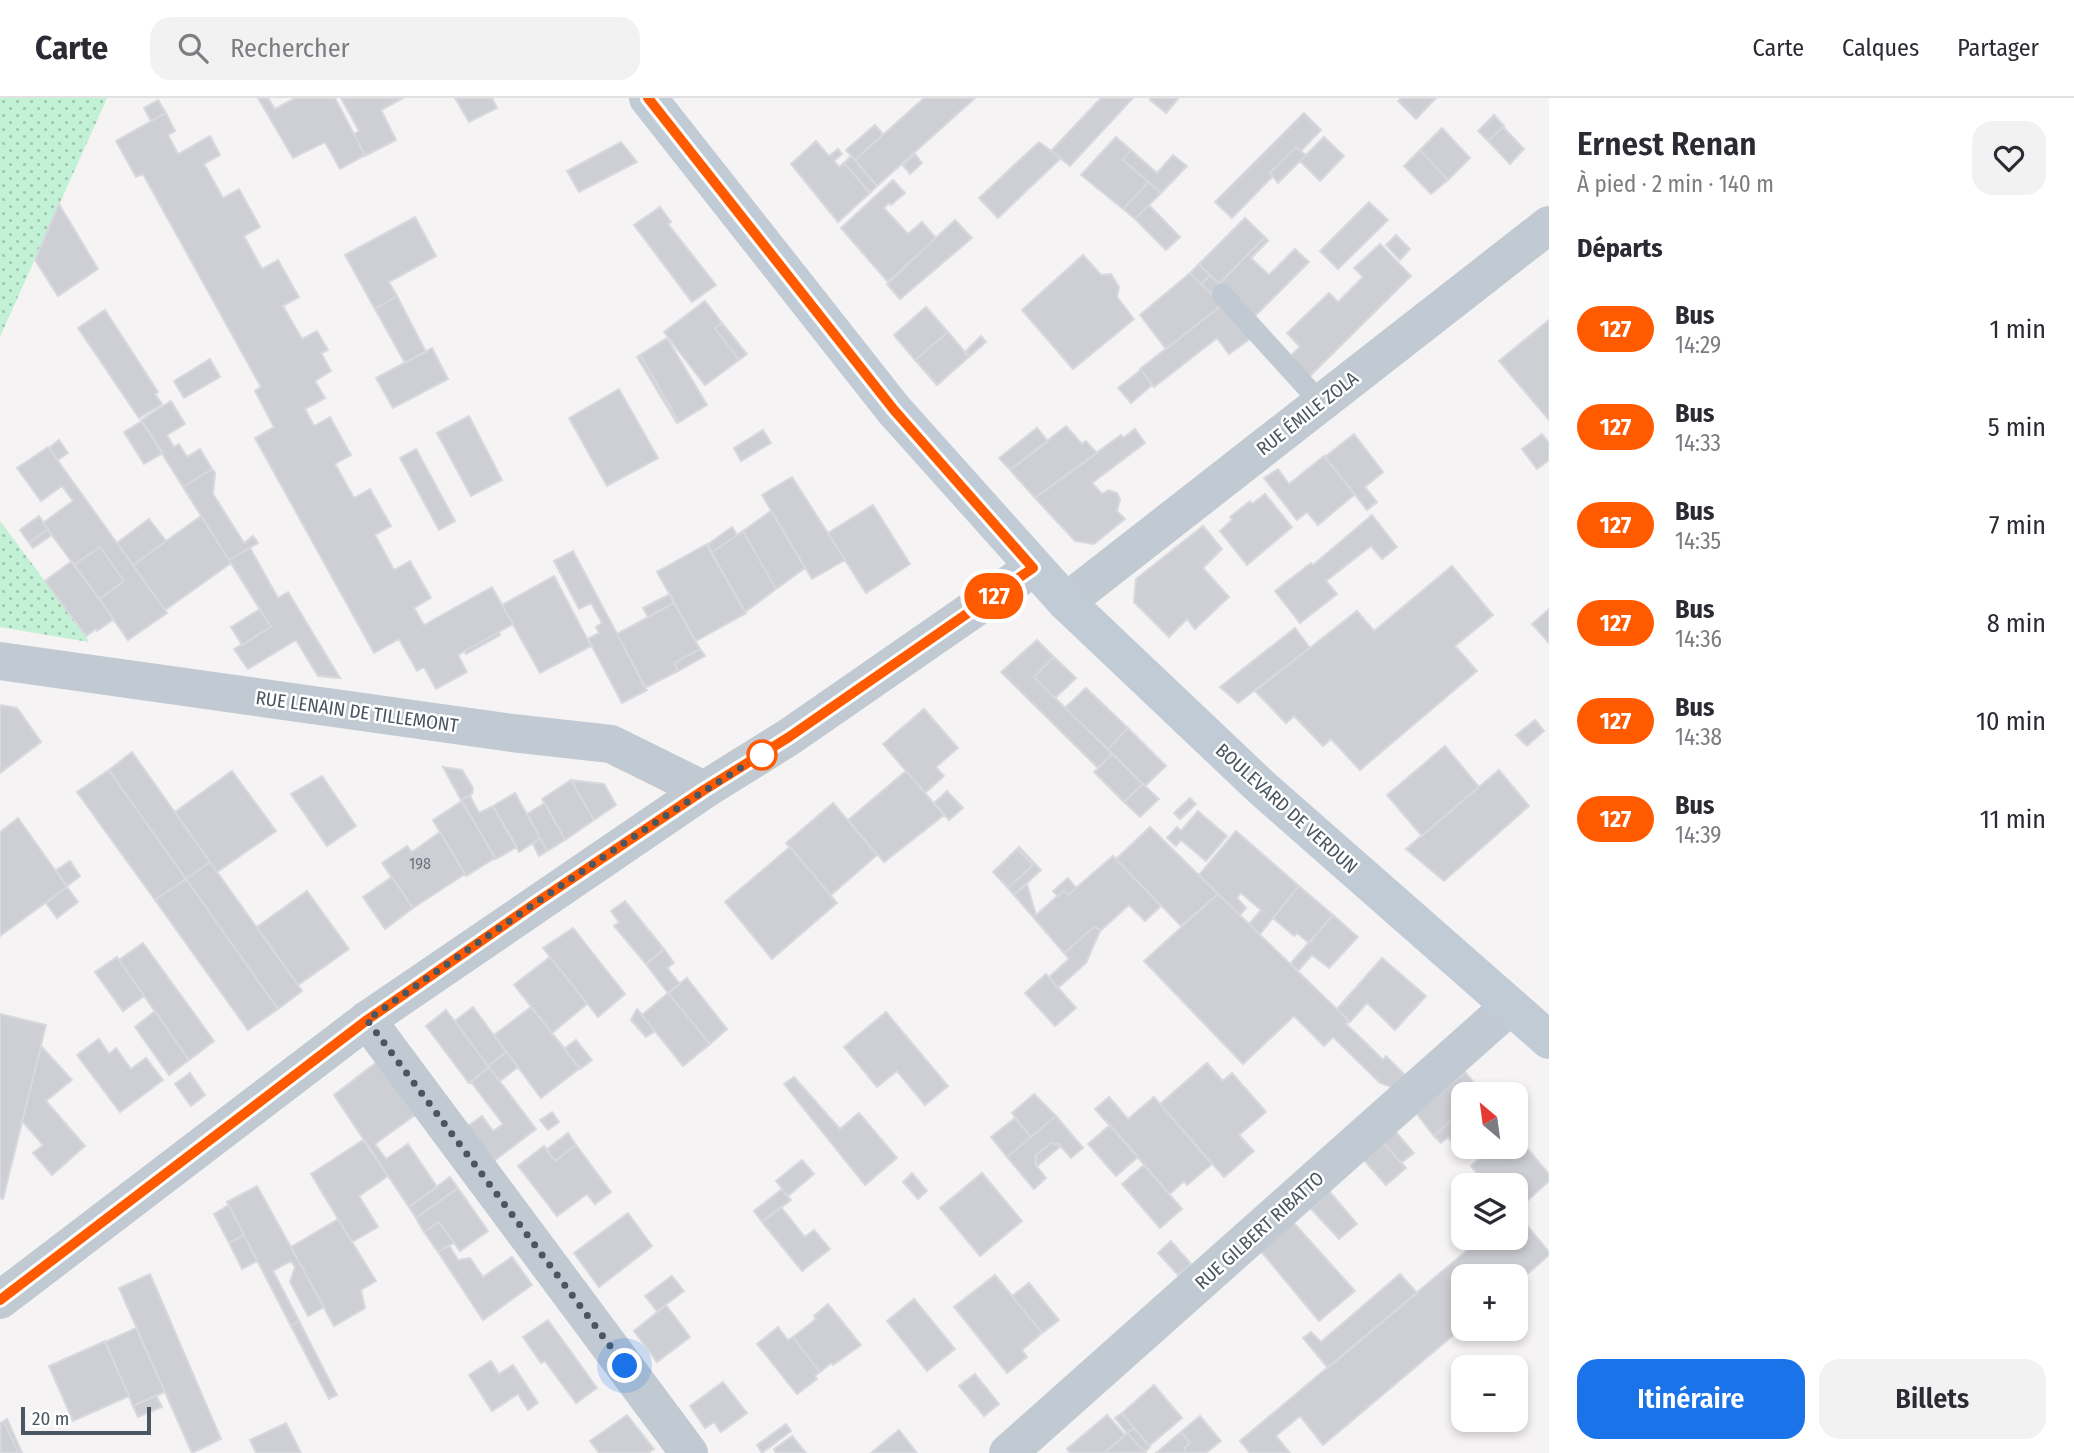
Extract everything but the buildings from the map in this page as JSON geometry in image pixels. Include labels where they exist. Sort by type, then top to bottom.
[{"type":"main road","name":"BOULEVARD DE VERDUN","points":[[648,98],[894,410],[1033,568],[1261,787],[1549,1040]]},
{"type":"street","name":"RUE ÉMILE ZOLA","points":[[1066,602],[1549,225]]},
{"type":"street","points":[[0,1300],[367,1020],[704,790],[789,737],[1033,568]]},
{"type":"street","name":"RUE LENAIN DE TILLEMONT","points":[[0,661],[512,733],[611,744],[704,790]]},
{"type":"street","name":"RUE GILBERT RIBATTO","points":[[1008,1453],[1510,1006]]},
{"type":"street","points":[[367,1020],[690,1453]]},
{"type":"lane","points":[[1222,294],[1320,402]]},
{"type":"green space","points":[[0,98],[107,98],[0,337]]},
{"type":"green space","points":[[0,521],[86,636],[89,642],[0,627]]},
{"type":"bus line","name":"127","points":[[0,1300],[367,1020],[540,900],[963,619],[1033,568],[894,410],[648,98]]},
{"type":"route","points":[[625,1366],[367,1020],[540,900],[704,790],[768,751],[762,755]]}]
